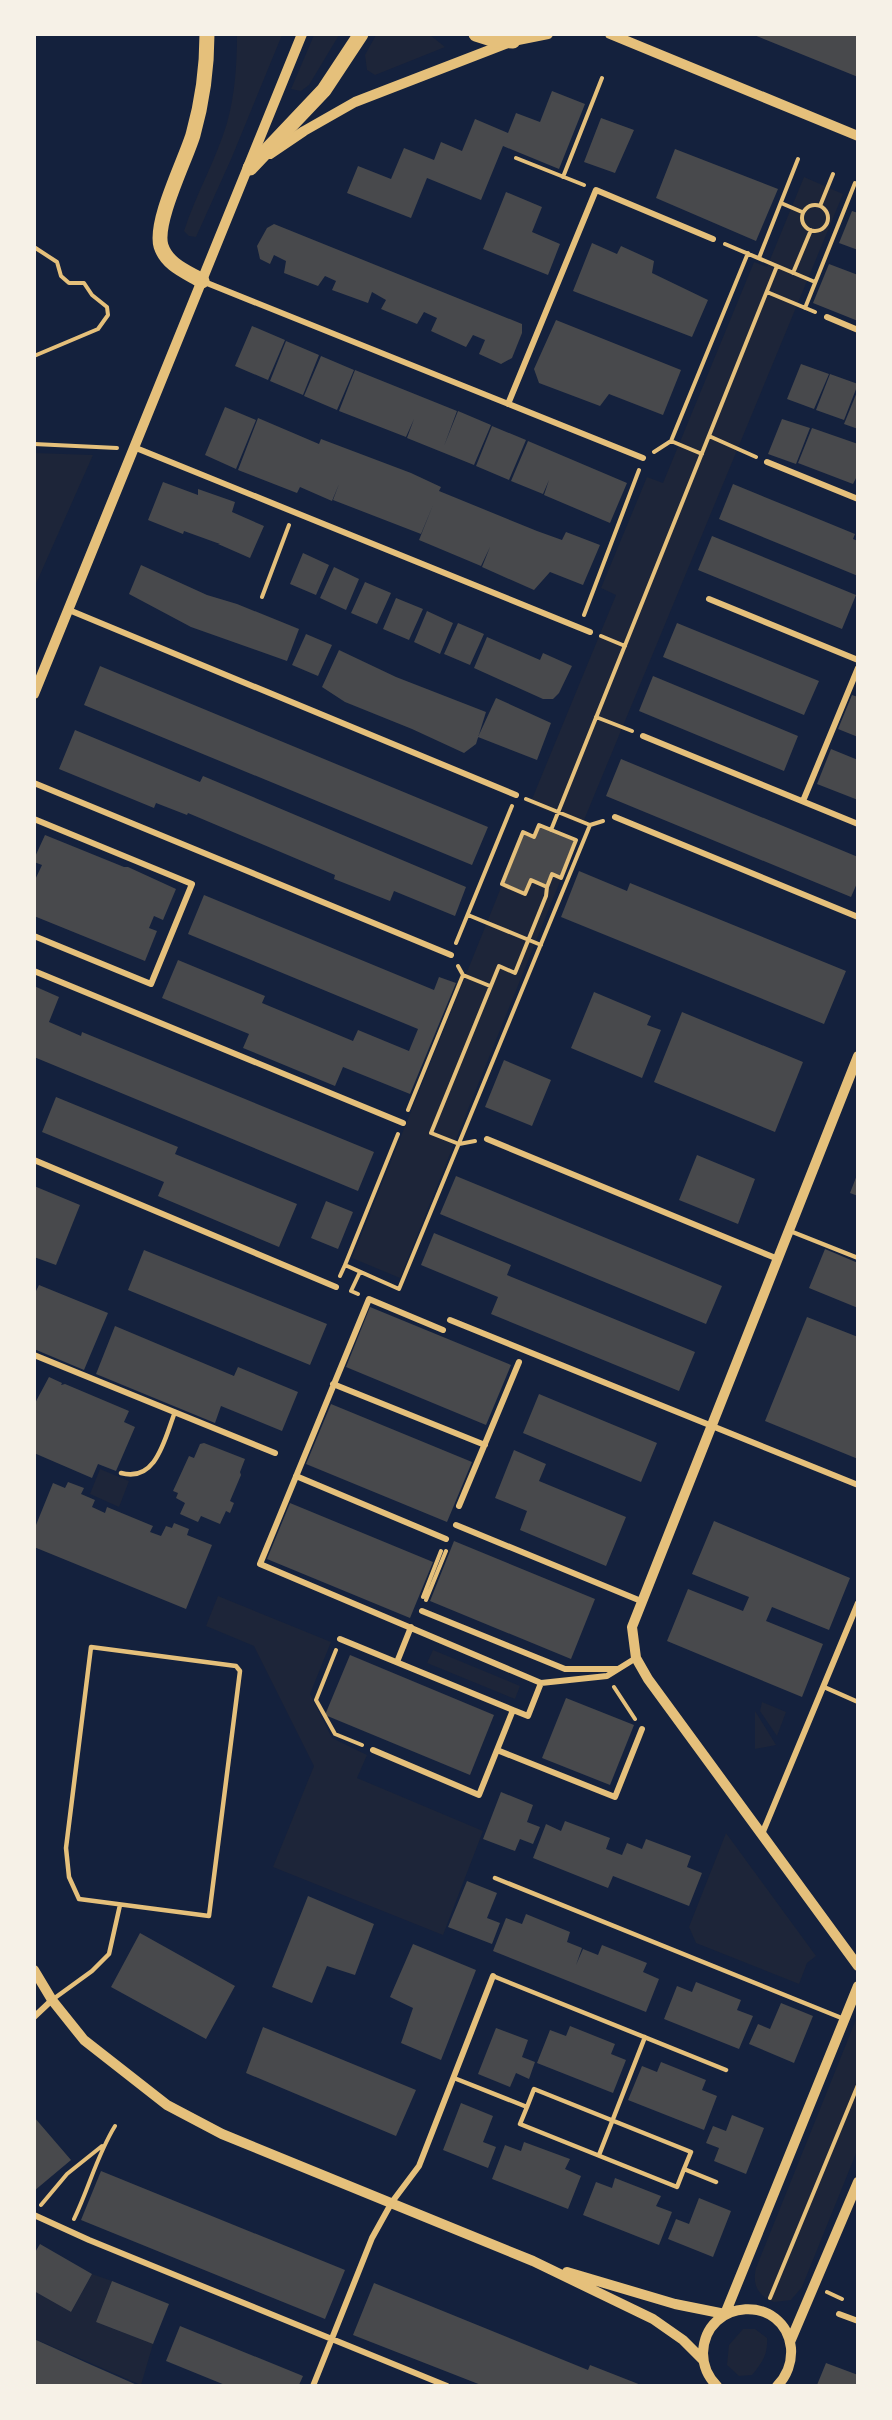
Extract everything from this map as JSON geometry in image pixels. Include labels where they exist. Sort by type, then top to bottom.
[{"type":"highway","points":[[202,281],[174,265],[161,245],[162,220],[186,157],[198,113],[203,87],[207,34]]},
{"type":"highway","points":[[250,168],[324,90],[361,34]]},
{"type":"highway","points":[[476,34],[495,40],[513,41]]},
{"type":"street","points":[[34,694],[250,168],[302,34]]},
{"type":"street","points":[[250,168],[304,131],[355,102],[513,41],[548,34]]},
{"type":"street","points":[[610,34],[858,136]]},
{"type":"street","points":[[508,404],[596,190],[713,239]]},
{"type":"street","points":[[202,281],[643,458]]},
{"type":"street","points":[[827,317],[858,330]]},
{"type":"street","points":[[136,448],[590,632]]},
{"type":"street","points":[[767,462],[858,499]]},
{"type":"street","points":[[709,599],[858,660]]},
{"type":"street","points":[[69,610],[516,795]]},
{"type":"street","points":[[802,801],[858,668]]},
{"type":"street","points":[[643,736],[858,824]]},
{"type":"street","points":[[34,783],[451,955]]},
{"type":"street","points":[[615,817],[858,917]]},
{"type":"street","points":[[34,819],[192,884],[151,984],[34,936]]},
{"type":"street","points":[[34,971],[403,1123]]},
{"type":"street","points":[[858,1056],[853,1080],[789,1230],[632,1627],[636,1658],[648,1679],[858,1966]]},
{"type":"street","points":[[488,1139],[778,1259]]},
{"type":"street","points":[[34,1160],[336,1287]]},
{"type":"street","points":[[443,1330],[369,1299],[260,1564],[541,1683],[607,1677],[636,1658]]},
{"type":"street","points":[[450,1320],[858,1485]]},
{"type":"street","points":[[34,1354],[275,1453]]},
{"type":"street","points":[[459,1506],[519,1362]]},
{"type":"street","points":[[333,1384],[485,1445]]},
{"type":"street","points":[[296,1476],[446,1539]]},
{"type":"street","points":[[456,1525],[641,1601]]},
{"type":"street","points":[[762,1835],[858,1603]]},
{"type":"street","points":[[422,1611],[565,1669],[618,1669]]},
{"type":"street","points":[[397,1662],[411,1627]]},
{"type":"street","points":[[340,1639],[528,1716],[541,1683]]},
{"type":"street","points":[[373,1750],[479,1795],[513,1710]]},
{"type":"street","points":[[497,1750],[615,1797],[642,1729]]},
{"type":"street","points":[[34,1970],[52,2000],[84,2040],[167,2104],[222,2134],[533,2261],[652,2319],[683,2340],[703,2360]]},
{"type":"street","points":[[313,2385],[372,2238],[392,2202],[419,2166],[494,1976]]},
{"type":"street","points":[[725,2314],[858,1986]]},
{"type":"street","points":[[34,2017],[52,2000]]},
{"type":"street","points":[[777,2385],[786,2374],[790,2364],[790,2342],[857,2187]]},
{"type":"street","points":[[34,2215],[447,2385]]},
{"type":"street","points":[[533,2261],[650,2297],[725,2314]]},
{"type":"street","points":[[717,2385],[706,2380],[703,2360],[704,2343],[715,2322],[725,2314],[747,2308],[764,2312],[779,2322],[790,2342]]},
{"type":"street","points":[[839,2314],[858,2321]]},
{"type":"lane","points":[[789,1230],[858,1258]]},
{"type":"lane","points":[[122,1473],[132,1476],[148,1470],[157,1458],[175,1412]]},
{"type":"lane","points":[[91,1647],[236,1666],[240,1671],[208,1916],[120,1905],[79,1899],[69,1877],[66,1848],[91,1647]]},
{"type":"lane","points":[[824,1687],[858,1702]]},
{"type":"lane","points":[[495,1878],[844,2019]]},
{"type":"lane","points":[[52,2000],[92,1971],[109,1954],[120,1905]]},
{"type":"lane","points":[[494,1976],[726,2070]]},
{"type":"lane","points":[[599,2155],[645,2037]]},
{"type":"lane","points":[[454,2078],[527,2107]]},
{"type":"lane","points":[[534,2090],[691,2152],[677,2187],[520,2124],[527,2107],[534,2090]]},
{"type":"lane","points":[[684,2169],[716,2182]]},
{"type":"path","points":[[563,177],[602,78]]},
{"type":"path","points":[[516,158],[596,190]]},
{"type":"path","points":[[759,258],[798,159]]},
{"type":"path","points":[[820,206],[833,174]]},
{"type":"path","points":[[805,308],[855,183]]},
{"type":"path","points":[[781,203],[802,212]]},
{"type":"path","points":[[814,204],[820,206],[828,216],[827,222],[817,231],[811,230],[804,226],[801,219],[802,212],[814,204]]},
{"type":"path","points":[[827,222],[838,226]]},
{"type":"path","points":[[793,273],[811,230]]},
{"type":"path","points":[[713,239],[815,282]]},
{"type":"path","points":[[34,247],[57,262],[61,276],[69,283],[84,283],[92,295],[107,307],[108,315],[98,329],[34,356]]},
{"type":"path","points":[[579,627],[643,458],[670,441],[748,253]]},
{"type":"path","points":[[551,830],[777,266]]},
{"type":"path","points":[[767,292],[827,317]]},
{"type":"path","points":[[709,436],[767,462]]},
{"type":"path","points":[[670,441],[702,454]]},
{"type":"path","points":[[34,444],[136,448]]},
{"type":"path","points":[[262,597],[293,513]]},
{"type":"path","points":[[590,632],[625,646]]},
{"type":"path","points":[[596,717],[643,736]]},
{"type":"path","points":[[336,1287],[345,1265],[399,1288],[590,825],[516,795],[451,955]]},
{"type":"path","points":[[459,1144],[431,1133],[499,966],[515,973],[546,896],[552,874],[561,878],[576,840],[539,825],[534,837],[523,832],[502,884],[525,894],[531,880],[547,887]]},
{"type":"path","points":[[468,915],[541,945]]},
{"type":"path","points":[[463,975],[490,986]]},
{"type":"path","points":[[360,1272],[351,1291],[369,1299]]},
{"type":"path","points":[[422,1611],[456,1525]]},
{"type":"path","points":[[411,1627],[446,1539]]},
{"type":"path","points":[[340,1639],[316,1700],[335,1734],[373,1750]]},
{"type":"path","points":[[607,1677],[642,1729]]},
{"type":"path","points":[[764,2312],[858,2085]]},
{"type":"path","points":[[68,2230],[88,2191],[103,2146],[115,2126]]},
{"type":"path","points":[[39,2207],[67,2174],[103,2146]]},
{"type":"shaded area","points":[[237,35],[282,35],[196,237],[189,236],[184,231],[230,112],[237,57]]},
{"type":"shaded area","points":[[314,35],[339,35],[309,85],[301,91],[291,89]]},
{"type":"shaded area","points":[[376,35],[430,35],[445,47],[375,75],[367,70],[365,55]]},
{"type":"shaded area","points":[[804,177],[843,194],[582,825],[530,804],[616,595],[601,588],[647,477],[663,483],[754,262],[767,267]]},
{"type":"shaded area","points":[[34,453],[93,455],[35,586]]},
{"type":"shaded area","points":[[552,875],[561,879],[400,1278],[352,1258],[502,885]]},
{"type":"shaded area","points":[[100,1469],[129,1481],[119,1507],[90,1494]]},
{"type":"shaded area","points":[[218,1596],[331,1642],[310,1694],[332,1738],[367,1755],[357,1778],[483,1831],[443,1935],[273,1867],[314,1766],[254,1646],[206,1626]]},
{"type":"shaded area","points":[[433,1650],[520,1686],[515,1699],[427,1663]]},
{"type":"shaded area","points":[[762,1702],[786,1712],[777,1736],[760,1711]]},
{"type":"shaded area","points":[[755,1711],[776,1745],[755,1749]]},
{"type":"shaded area","points":[[726,1833],[816,1956],[807,1963],[799,1984],[696,1943],[689,1927]]},
{"type":"shaded area","points":[[857,2017],[857,2151],[802,2287],[791,2300],[774,2302],[760,2293],[755,2280],[756,2268]]},
{"type":"shaded area","points":[[92,2274],[112,2281],[96,2322],[153,2344],[141,2385],[35,2339],[35,2291],[71,2312]]},
{"type":"shaded area","points":[[743,2329],[755,2329],[767,2338],[767,2344],[764,2358],[752,2375],[739,2376],[727,2365],[729,2345]]},
{"type":"building","points":[[858,34],[858,77],[754,35]]},
{"type":"building","points":[[552,91],[585,104],[559,169],[503,146],[481,200],[427,178],[411,218],[347,193],[358,166],[391,179],[404,148],[434,160],[441,142],[462,151],[475,119],[508,133],[516,113],[540,122]]},
{"type":"building","points":[[601,118],[634,130],[615,173],[584,162]]},
{"type":"building","points":[[675,149],[778,189],[756,241],[656,198]]},
{"type":"building","points":[[506,192],[542,207],[532,232],[560,244],[548,275],[483,249]]},
{"type":"building","points":[[852,211],[858,213],[858,250],[839,243]]},
{"type":"building","points":[[274,224],[522,324],[522,333],[512,358],[501,364],[479,354],[485,340],[473,335],[466,347],[431,331],[437,318],[424,312],[417,324],[381,309],[386,300],[372,292],[368,303],[332,290],[336,281],[325,276],[318,286],[284,273],[286,261],[274,255],[270,264],[260,259],[257,246],[267,228]]},
{"type":"building","points":[[592,243],[617,254],[621,246],[654,261],[652,273],[708,300],[692,337],[573,291]]},
{"type":"building","points":[[829,264],[858,275],[858,321],[813,303]]},
{"type":"building","points":[[556,320],[681,370],[663,415],[609,394],[600,406],[539,383],[534,369]]},
{"type":"building","points":[[252,326],[285,340],[268,380],[235,366]]},
{"type":"building","points":[[286,341],[319,355],[303,395],[270,381]]},
{"type":"building","points":[[321,356],[354,370],[337,410],[304,396]]},
{"type":"building","points":[[801,364],[829,374],[814,409],[787,399]]},
{"type":"building","points":[[355,370],[457,411],[444,446],[458,411],[491,425],[474,465],[407,438],[414,419],[406,437],[339,411]]},
{"type":"building","points":[[830,374],[858,384],[844,420],[816,410]]},
{"type":"building","points":[[858,392],[858,429],[844,424]]},
{"type":"building","points":[[225,407],[256,420],[236,469],[205,455]]},
{"type":"building","points":[[258,418],[319,444],[321,439],[411,473],[441,487],[439,491],[537,531],[562,540],[566,532],[600,545],[583,585],[550,572],[534,590],[482,567],[490,547],[481,566],[419,540],[433,505],[421,534],[333,500],[339,484],[332,501],[300,487],[297,493],[238,470]]},
{"type":"building","points":[[782,419],[810,428],[796,464],[768,454]]},
{"type":"building","points":[[492,426],[526,440],[509,480],[476,466]]},
{"type":"building","points":[[812,428],[858,444],[858,474],[853,484],[798,463]]},
{"type":"building","points":[[528,441],[627,483],[610,523],[544,495],[549,480],[543,494],[511,481]]},
{"type":"building","points":[[163,482],[198,495],[198,489],[235,502],[232,512],[264,526],[250,558],[218,544],[220,544],[184,531],[183,534],[148,520]]},
{"type":"building","points":[[733,484],[855,534],[853,539],[858,541],[858,576],[719,519]]},
{"type":"building","points":[[712,536],[856,595],[842,629],[698,570]]},
{"type":"building","points":[[303,553],[329,565],[316,595],[290,584]]},
{"type":"building","points":[[141,565],[207,595],[237,604],[299,629],[287,661],[191,627],[129,594]]},
{"type":"building","points":[[334,567],[359,579],[346,610],[320,598]]},
{"type":"building","points":[[365,582],[391,593],[377,624],[351,613]]},
{"type":"building","points":[[396,598],[423,609],[409,640],[383,629]]},
{"type":"building","points":[[427,611],[453,623],[440,654],[414,642]]},
{"type":"building","points":[[458,623],[484,634],[470,665],[444,654]]},
{"type":"building","points":[[677,623],[819,681],[804,715],[663,657]]},
{"type":"building","points":[[306,634],[332,645],[318,676],[292,665]]},
{"type":"building","points":[[487,637],[540,660],[543,653],[572,666],[559,693],[553,699],[543,699],[474,668]]},
{"type":"building","points":[[339,650],[396,677],[486,712],[476,744],[464,753],[345,702],[322,687]]},
{"type":"building","points":[[100,666],[488,827],[472,865],[84,705]]},
{"type":"building","points":[[653,676],[798,736],[784,771],[639,711]]},
{"type":"building","points":[[852,695],[858,697],[858,737],[838,729]]},
{"type":"building","points":[[496,698],[551,723],[537,760],[478,737]]},
{"type":"building","points":[[75,730],[200,782],[203,776],[466,887],[455,916],[394,891],[390,901],[334,879],[335,875],[188,813],[187,815],[156,803],[154,808],[59,769]]},
{"type":"building","points":[[831,749],[858,760],[858,800],[817,784]]},
{"type":"building","points":[[621,759],[858,857],[858,881],[851,897],[606,796]]},
{"type":"building","points":[[539,826],[574,841],[560,876],[551,873],[546,885],[530,879],[525,892],[504,884],[524,833],[535,838]]},
{"type":"building","points":[[45,835],[128,867],[176,889],[163,920],[154,916],[149,928],[157,931],[145,961],[34,916],[34,882],[42,865],[34,862],[34,859]]},
{"type":"building","points":[[579,871],[627,891],[630,883],[846,971],[824,1024],[561,917]]},
{"type":"building","points":[[204,895],[434,990],[439,977],[456,983],[410,1094],[343,1067],[335,1086],[243,1048],[249,1034],[162,998],[178,960],[265,996],[262,1003],[353,1041],[358,1030],[409,1051],[418,1029],[188,934]]},
{"type":"building","points":[[34,986],[59,997],[49,1022],[81,1036],[82,1032],[374,1152],[358,1191],[34,1057]]},
{"type":"building","points":[[594,992],[651,1016],[647,1025],[661,1030],[642,1078],[571,1048]]},
{"type":"building","points":[[682,1012],[803,1062],[775,1132],[654,1082]]},
{"type":"building","points":[[504,1060],[551,1080],[532,1126],[485,1107]]},
{"type":"building","points":[[56,1097],[178,1147],[175,1154],[297,1204],[279,1247],[158,1196],[164,1182],[42,1132]]},
{"type":"building","points":[[697,1155],[755,1179],[738,1224],[679,1200]]},
{"type":"building","points":[[456,1176],[722,1286],[706,1324],[440,1214]]},
{"type":"building","points":[[858,1176],[858,1196],[850,1193]]},
{"type":"building","points":[[34,1186],[80,1205],[56,1265],[34,1257]]},
{"type":"building","points":[[326,1201],[353,1212],[338,1249],[311,1238]]},
{"type":"building","points":[[434,1233],[511,1265],[507,1275],[695,1352],[679,1391],[491,1314],[498,1297],[421,1265]]},
{"type":"building","points":[[825,1249],[858,1263],[858,1308],[809,1288]]},
{"type":"building","points":[[144,1250],[327,1324],[310,1365],[128,1290]]},
{"type":"building","points":[[39,1285],[108,1313],[84,1370],[34,1349],[34,1295]]},
{"type":"building","points":[[370,1307],[511,1365],[486,1425],[346,1367]]},
{"type":"building","points":[[807,1317],[858,1337],[858,1459],[765,1421]]},
{"type":"building","points":[[115,1326],[234,1376],[238,1367],[298,1392],[282,1431],[221,1406],[215,1423],[96,1374]]},
{"type":"building","points":[[49,1377],[62,1383],[61,1385],[65,1384],[129,1411],[124,1422],[135,1427],[116,1471],[98,1464],[92,1478],[34,1453],[34,1405]]},
{"type":"building","points":[[539,1394],[657,1443],[641,1482],[523,1433]]},
{"type":"building","points":[[331,1404],[472,1462],[447,1522],[306,1464]]},
{"type":"building","points":[[204,1443],[245,1459],[230,1501],[234,1503],[230,1513],[226,1511],[220,1524],[201,1516],[198,1522],[180,1514],[185,1503],[176,1498],[178,1493],[173,1491],[189,1456],[194,1458],[200,1444]]},
{"type":"building","points":[[514,1450],[546,1464],[539,1481],[626,1517],[606,1566],[520,1530],[527,1511],[495,1498]]},
{"type":"building","points":[[68,1482],[84,1488],[81,1494],[95,1500],[92,1507],[105,1513],[107,1507],[153,1526],[150,1532],[161,1536],[166,1526],[172,1528],[174,1523],[189,1529],[187,1535],[212,1545],[186,1609],[34,1547],[34,1530],[53,1483],[65,1488]]},
{"type":"building","points":[[290,1503],[433,1562],[410,1618],[267,1559]]},
{"type":"building","points":[[714,1521],[850,1578],[829,1630],[772,1607],[766,1621],[823,1644],[802,1697],[667,1641],[688,1589],[743,1611],[749,1597],[692,1574]]},
{"type":"building","points":[[454,1541],[595,1599],[571,1659],[430,1601]]},
{"type":"building","points":[[350,1655],[494,1715],[470,1775],[325,1715]]},
{"type":"building","points":[[566,1698],[634,1725],[610,1785],[542,1758]]},
{"type":"building","points":[[501,1792],[533,1805],[527,1822],[540,1827],[533,1844],[520,1839],[515,1851],[483,1839]]},
{"type":"building","points":[[565,1821],[610,1838],[606,1849],[622,1855],[627,1843],[642,1849],[646,1839],[691,1856],[687,1867],[702,1873],[689,1906],[613,1876],[608,1888],[533,1858],[546,1824],[561,1831]]},
{"type":"building","points":[[467,1881],[497,1893],[487,1918],[500,1923],[492,1944],[448,1927]]},
{"type":"building","points":[[308,1896],[374,1924],[355,1975],[327,1966],[312,2003],[272,1987]]},
{"type":"building","points":[[526,1914],[570,1932],[567,1942],[582,1948],[576,1965],[583,1949],[598,1955],[602,1945],[647,1963],[643,1972],[659,1979],[646,2012],[493,1951],[506,1918],[522,1924]]},
{"type":"building","points":[[140,1933],[235,1986],[206,2039],[111,1987]]},
{"type":"building","points":[[413,1944],[476,1970],[441,2060],[401,2043],[413,2008],[390,1997]]},
{"type":"building","points":[[696,1982],[741,2000],[737,2010],[753,2016],[739,2049],[664,2019],[677,1986],[692,1992]]},
{"type":"building","points":[[781,2003],[813,2016],[794,2063],[749,2044],[758,2024],[770,2029]]},
{"type":"building","points":[[570,2026],[615,2044],[611,2054],[626,2060],[613,2093],[537,2063],[550,2030],[566,2036]]},
{"type":"building","points":[[263,2027],[416,2090],[396,2136],[246,2073]]},
{"type":"building","points":[[496,2028],[528,2040],[522,2057],[535,2062],[529,2079],[516,2073],[510,2087],[478,2074]]},
{"type":"building","points":[[661,2062],[706,2080],[702,2090],[717,2096],[704,2130],[628,2100],[642,2066],[657,2072]]},
{"type":"building","points":[[461,2103],[493,2116],[483,2142],[496,2147],[488,2168],[443,2150]]},
{"type":"building","points":[[732,2115],[764,2128],[746,2174],[714,2161],[719,2148],[706,2143],[713,2126],[726,2131]]},
{"type":"building","points":[[34,2117],[71,2160],[34,2191]]},
{"type":"building","points":[[524,2142],[570,2159],[565,2169],[581,2176],[568,2209],[492,2179],[505,2145],[521,2151]]},
{"type":"building","points":[[101,2171],[345,2270],[325,2319],[81,2220]]},
{"type":"building","points":[[615,2178],[661,2196],[656,2206],[672,2212],[659,2245],[583,2215],[596,2182],[612,2188]]},
{"type":"building","points":[[699,2198],[731,2211],[713,2257],[668,2239],[676,2219],[689,2224]]},
{"type":"building","points":[[40,2244],[92,2274],[71,2312],[34,2291],[34,2254]]},
{"type":"building","points":[[112,2281],[169,2304],[153,2344],[96,2322]]},
{"type":"building","points":[[374,2283],[588,2370],[590,2365],[641,2385],[481,2385],[353,2335]]},
{"type":"building","points":[[180,2326],[303,2376],[299,2385],[225,2385],[166,2361]]},
{"type":"building","points":[[34,2339],[137,2385],[40,2385],[34,2383]]},
{"type":"building","points":[[826,2363],[858,2375],[858,2385],[817,2385]]}]
